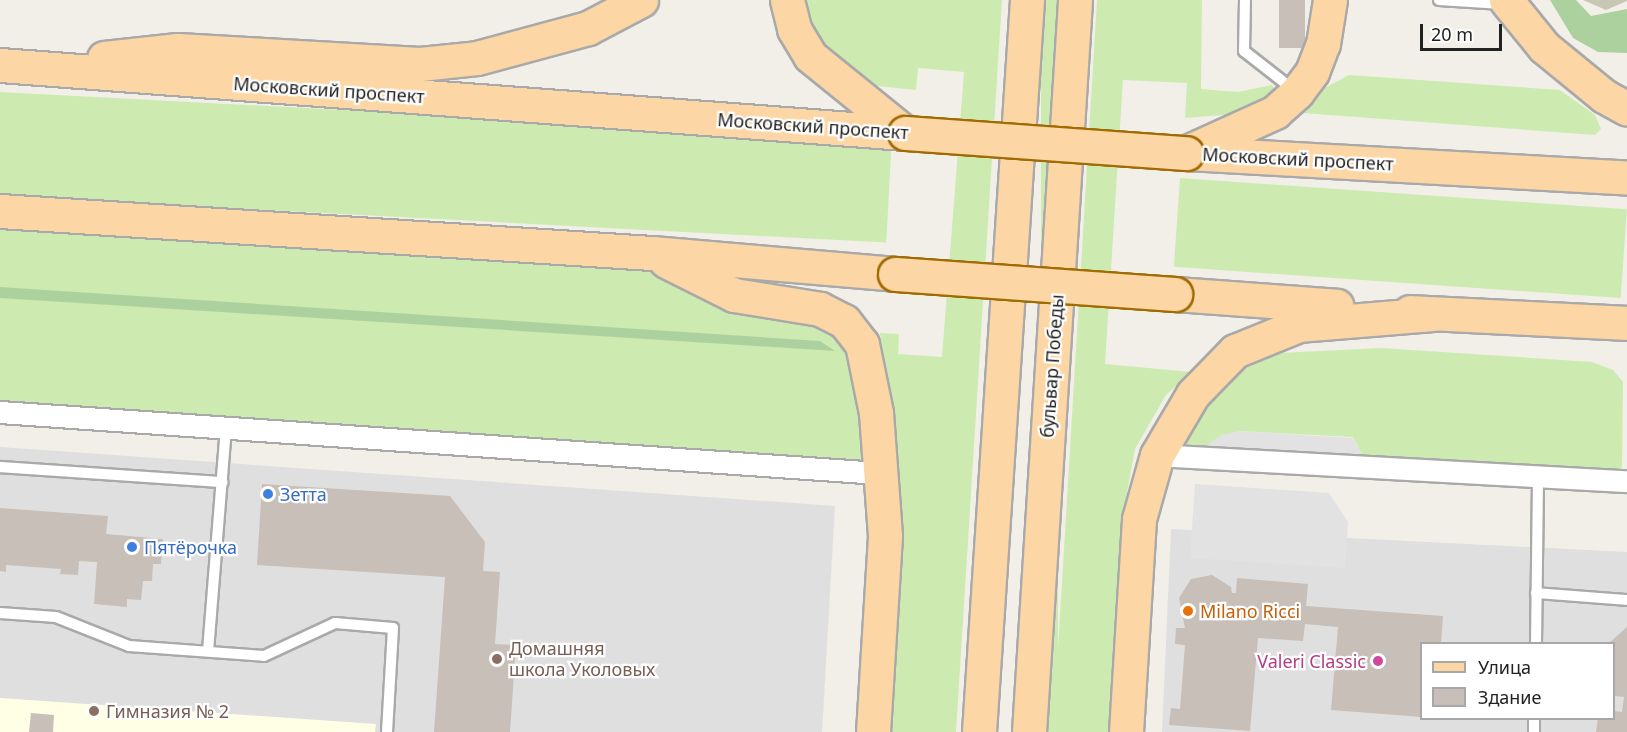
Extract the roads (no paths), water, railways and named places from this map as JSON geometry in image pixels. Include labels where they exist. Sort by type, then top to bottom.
[{"type":"main road","points":[[8,66],[178,50],[420,64],[477,58],[588,28],[641,0]]},
{"type":"main road","points":[[787,0],[794,29],[810,56],[905,133]]},
{"type":"main road","points":[[978,732],[1027,0]]},
{"type":"main road","name":"бульвар Победы","points":[[1029,732],[1076,0]]},
{"type":"main road","points":[[1186,153],[1275,112],[1297,92],[1312,72],[1323,44],[1330,0]]},
{"type":"main road","points":[[1507,2],[1544,47],[1604,96],[1627,109]]},
{"type":"main road","name":"Московский проспект","points":[[8,66],[1186,153],[1627,178]]},
{"type":"main road","points":[[0,211],[652,253],[1432,314],[1627,323]]},
{"type":"main road","points":[[652,253],[734,295],[820,309],[844,321],[862,344],[869,372],[885,536],[873,732]]},
{"type":"main road","points":[[1126,732],[1139,519],[1157,455],[1193,394],[1235,351],[1299,325],[1432,314]]},
{"type":"street","points":[[0,412],[880,473]]},
{"type":"street","points":[[1157,455],[1627,482]]},
{"type":"lane","points":[[1245,0],[1244,51],[1297,92]]},
{"type":"lane","points":[[1439,0],[1507,2]]},
{"type":"lane","points":[[208,651],[226,428]]},
{"type":"lane","points":[[0,467],[222,482]]},
{"type":"lane","points":[[1536,642],[1538,476]]},
{"type":"lane","points":[[1536,593],[1627,600]]},
{"type":"lane","points":[[0,613],[56,617],[129,646],[264,656],[335,623],[393,628],[387,732]]},
{"type":"place","name":"Зетта","points":[[268,494]]},
{"type":"place","name":"Пятёрочка","points":[[132,547]]},
{"type":"place","name":"Milano Ricci","points":[[1188,611]]},
{"type":"place","name":"Домашняя школа Уколовых","points":[[497,659]]},
{"type":"place","name":"Valeri Classic","points":[[1378,661]]},
{"type":"place","name":"Гимназия № 2","points":[[94,711]]}]
